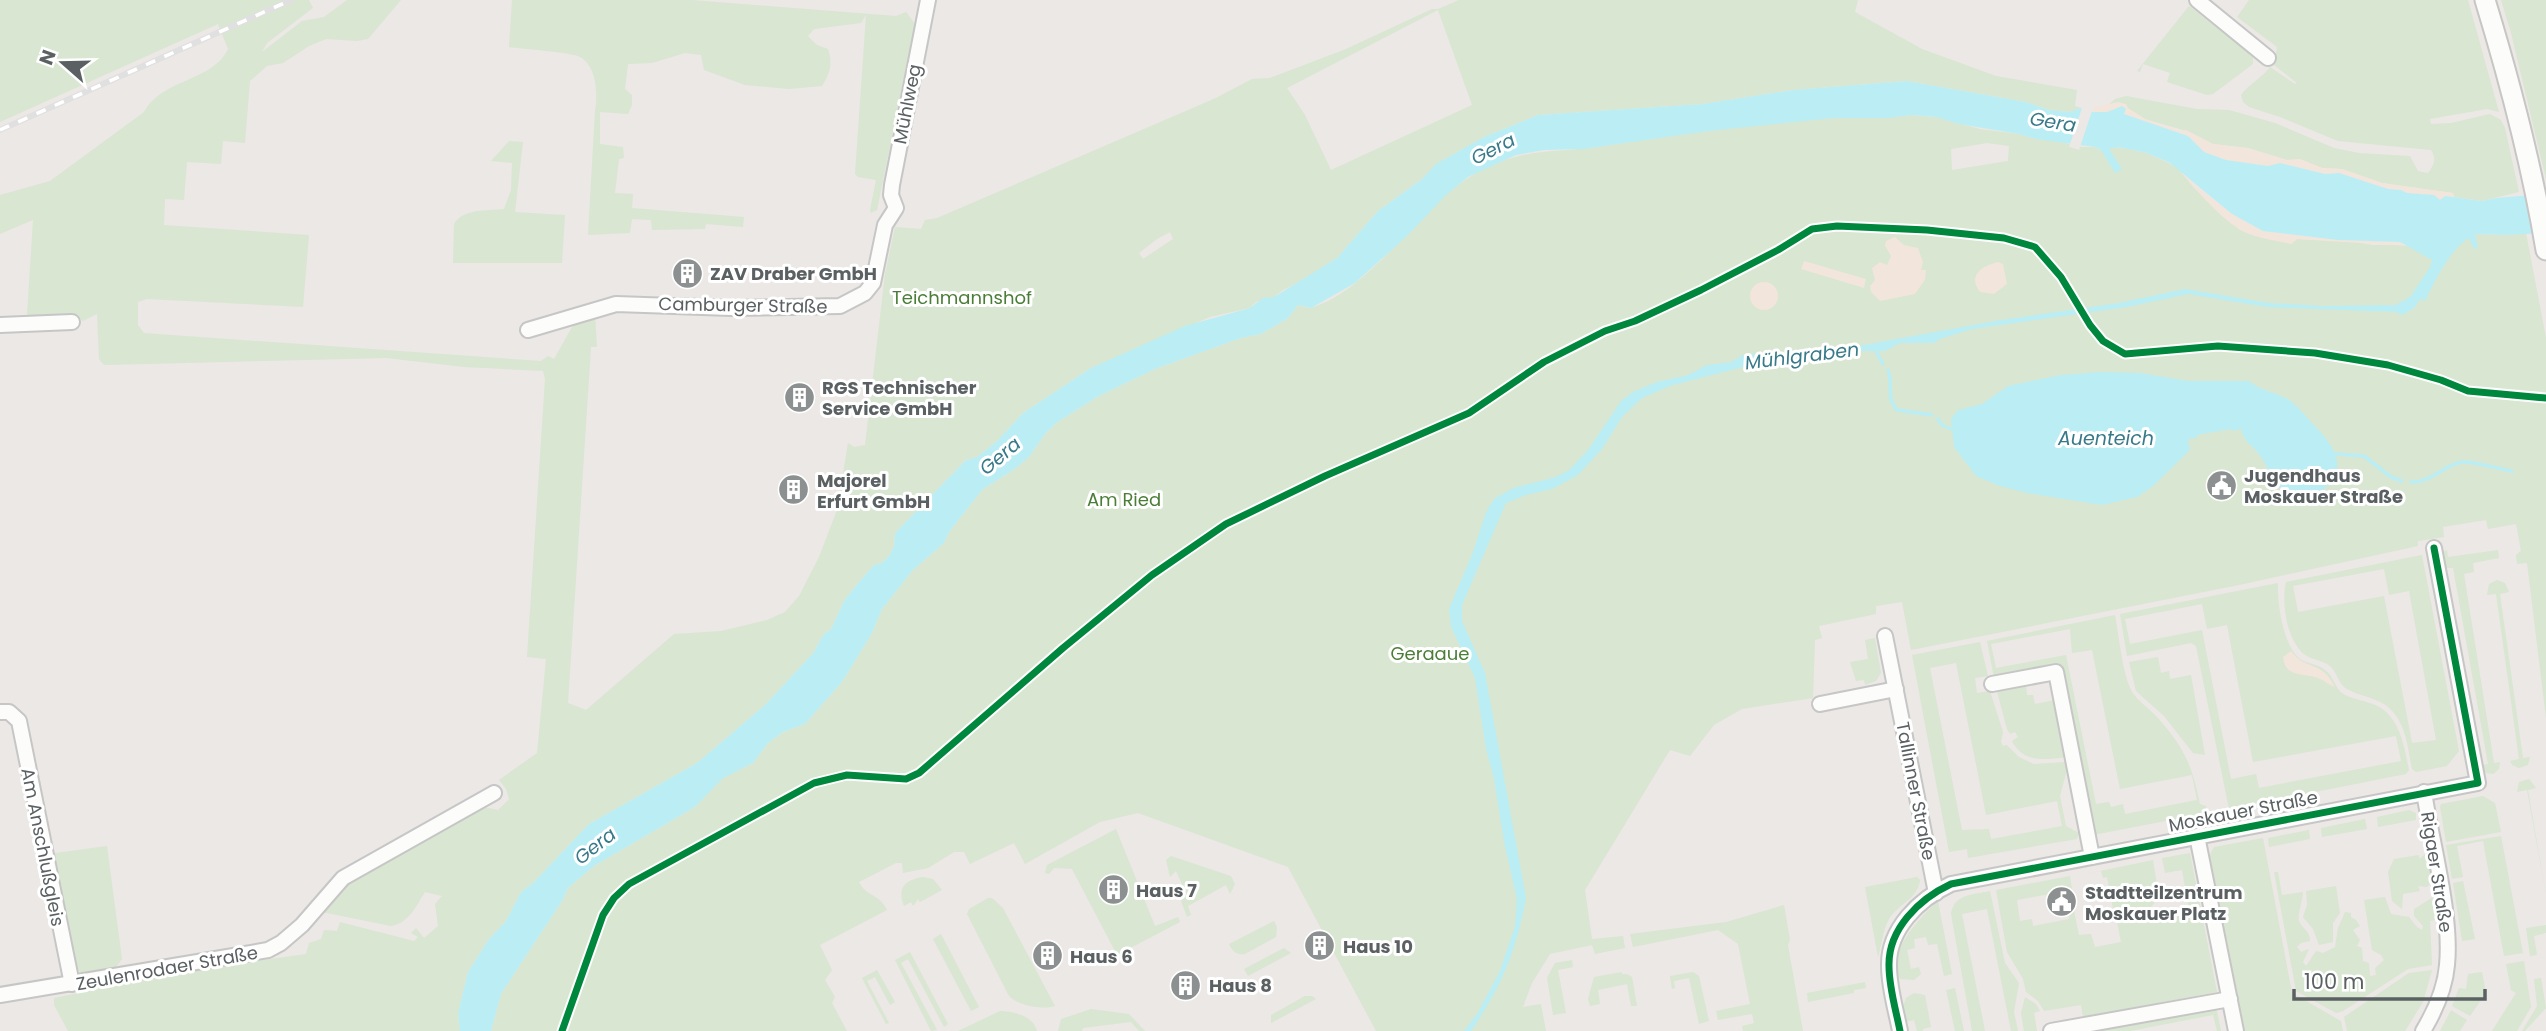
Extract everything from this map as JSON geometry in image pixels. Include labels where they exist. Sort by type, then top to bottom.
[{"type":"main road","points":[[2485,0],[2504,60],[2545,246]]},
{"type":"street","name":"Mühlweg","points":[[897,208],[891,195],[892,185],[928,0]]},
{"type":"street","points":[[2197,0],[2268,58]]},
{"type":"street","name":"Camburger Straße","points":[[528,330],[616,303],[731,308],[840,306],[865,293],[873,283],[885,225],[897,208]]},
{"type":"street","points":[[0,325],[72,322]]},
{"type":"street","name":"Moskauer Straße","points":[[1900,1031],[1889,978],[1889,953],[1902,924],[1936,893],[1951,884],[2478,783],[2434,548]]},
{"type":"street","name":"Tallinner Straße","points":[[1885,636],[1936,893]]},
{"type":"street","points":[[1992,684],[2056,671],[2092,856]]},
{"type":"street","points":[[1820,704],[1896,689]]},
{"type":"street","name":"Am Anschlußgleis","points":[[5,712],[19,721],[72,984]]},
{"type":"street","name":"Rigaer Straße","points":[[2423,1031],[2434,1013],[2445,981],[2448,947],[2424,792]]},
{"type":"street","name":"Zeulenrodaer Straße","points":[[0,995],[268,950],[302,925],[343,878],[494,793]]},
{"type":"street","points":[[2197,836],[2236,1031]]},
{"type":"street","points":[[2051,1031],[2230,999]]},
{"type":"green space","name":"Teichmannshof","points":[[0,0],[309,0],[313,8],[267,43],[262,52],[302,21],[324,17],[347,0],[401,0],[368,39],[326,39],[309,46],[283,63],[267,66],[250,81],[245,143],[223,141],[221,164],[187,162],[184,200],[165,199],[164,225],[309,235],[303,307],[147,299],[138,302],[138,325],[144,333],[541,361],[548,356],[554,359],[576,320],[595,313],[597,347],[591,347],[568,703],[586,710],[674,634],[721,631],[767,620],[785,612],[799,596],[819,557],[837,510],[848,443],[854,447],[865,445],[885,274],[895,227],[921,229],[925,220],[937,218],[1216,98],[1252,79],[1270,78],[1346,49],[1432,9],[1459,0],[1858,0],[1855,12],[1922,49],[1996,76],[2077,90],[2075,106],[2081,108],[2070,112],[2049,110],[2026,102],[1907,81],[1793,90],[1702,104],[1538,115],[1484,137],[1437,164],[1422,179],[1378,211],[1337,258],[1300,282],[1274,297],[1256,302],[1250,308],[1210,317],[1091,368],[1023,413],[996,442],[977,457],[966,460],[895,533],[894,547],[889,556],[873,566],[858,583],[844,601],[831,629],[823,635],[814,652],[766,704],[697,763],[589,824],[533,883],[521,892],[506,921],[489,939],[468,972],[458,1013],[460,1031],[68,1031],[54,1005],[54,998],[179,972],[306,954],[309,943],[321,939],[324,930],[337,931],[340,922],[414,941],[418,937],[411,933],[416,928],[424,938],[438,926],[435,904],[442,896],[425,892],[407,918],[391,926],[322,912],[349,884],[417,840],[478,806],[498,810],[509,799],[499,780],[537,753],[546,659],[527,657],[545,379],[543,371],[464,367],[386,358],[104,365],[99,359],[97,314],[83,321],[74,316],[27,315],[33,220],[0,234],[0,195],[50,181],[144,112],[162,93],[211,68],[221,60],[228,49],[218,24],[0,122]],"holes":[[[1438,10],[1472,105],[1331,170],[1305,115],[1287,88]],[[1170,232],[1173,239],[1143,259],[1139,253]]]},
{"type":"green space","points":[[512,0],[692,0],[896,16],[906,12],[915,24],[877,210],[871,213],[870,210],[876,180],[855,174],[866,15],[861,23],[814,29],[808,36],[817,45],[828,49],[830,54],[830,68],[822,86],[789,89],[745,85],[704,70],[701,55],[685,53],[652,63],[628,64],[625,89],[632,95],[632,105],[628,114],[600,112],[600,144],[623,147],[624,158],[619,159],[615,193],[633,194],[632,208],[744,217],[743,227],[706,224],[705,229],[652,230],[651,220],[632,219],[630,233],[588,235],[596,97],[593,74],[586,61],[575,55],[509,47]]},
{"type":"green space","points":[[2249,0],[2468,0],[2499,112],[2487,109],[2430,119],[2431,124],[2451,123],[2490,114],[2501,120],[2519,192],[2482,201],[2454,197],[2453,193],[2382,183],[2342,169],[2322,168],[2300,159],[2287,160],[2248,148],[2213,144],[2190,132],[2145,119],[2118,102],[2107,106],[2115,99],[2126,96],[2197,109],[2229,110],[2275,123],[2334,148],[2359,153],[2410,156],[2418,171],[2428,173],[2434,162],[2431,150],[2338,141],[2249,107],[2243,102],[2241,95],[2270,67],[2297,83],[2274,65],[2277,47],[2237,17]]},
{"type":"green space","points":[[2501,0],[2546,0],[2546,179],[2511,33]]},
{"type":"green space","points":[[2189,6],[2253,56],[2253,64],[2213,94],[2207,95],[2167,82],[2170,73],[2143,64],[2140,72],[2137,71]]},
{"type":"green space","name":"Geraaue","points":[[1912,115],[1936,117],[1980,129],[2081,147],[2101,150],[2118,147],[2147,153],[2177,167],[2194,188],[2240,230],[2291,244],[2297,239],[2401,245],[2432,259],[2475,234],[2526,233],[2546,338],[2546,718],[2527,563],[2517,564],[2516,555],[2521,551],[2516,524],[2488,529],[2486,520],[2443,527],[2444,537],[2418,541],[2418,546],[2239,585],[1911,650],[1902,602],[1876,606],[1876,614],[1819,626],[1822,638],[1815,640],[1813,698],[1742,709],[1714,725],[1690,756],[1670,750],[1585,890],[1592,939],[1623,936],[1625,948],[1595,954],[1592,945],[1550,954],[1532,983],[1523,1007],[1541,1004],[1546,1031],[1376,1031],[1288,867],[1138,813],[1100,822],[1025,864],[1014,843],[970,864],[964,852],[954,852],[928,868],[903,873],[902,863],[896,863],[859,882],[887,910],[820,945],[832,970],[825,980],[835,997],[832,1003],[847,1031],[491,1031],[501,994],[568,888],[594,866],[695,807],[722,778],[753,763],[768,743],[783,732],[805,724],[842,682],[872,633],[882,609],[913,570],[944,543],[949,532],[982,490],[1029,457],[1056,423],[1097,397],[1155,369],[1241,338],[1261,334],[1288,318],[1298,305],[1311,308],[1331,299],[1349,288],[1384,258],[1446,194],[1473,175],[1505,160],[1530,154],[1773,123]],"holes":[[[1987,143],[2009,146],[2008,161],[1952,170],[1951,149]]]},
{"type":"green space","points":[[509,141],[523,142],[515,212],[565,215],[562,263],[453,263],[454,224],[458,219],[476,211],[504,209],[511,190],[512,163],[491,161]]},
{"type":"green space","points":[[2447,550],[2448,557],[2498,550],[2499,558],[2473,563],[2474,572],[2464,574],[2494,763],[2500,762],[2499,769],[2493,774],[2486,773],[2479,766],[2488,764],[2453,568],[2444,568],[2441,553]]},
{"type":"green space","points":[[2422,555],[2459,751],[2447,766],[2416,772],[2412,769],[2404,733],[2394,713],[2378,701],[2347,689],[2331,667],[2300,650],[2287,622],[2284,601],[2286,582]],"holes":[[[2384,569],[2389,595],[2409,591],[2436,740],[2412,743],[2384,596],[2298,612],[2293,586]]]},
{"type":"green space","points":[[2497,580],[2505,583],[2509,592],[2500,594],[2523,758],[2530,757],[2528,765],[2519,768],[2510,761],[2519,759],[2496,594],[2487,595],[2489,584]]},
{"type":"green space","points":[[2278,583],[2282,624],[2294,653],[2300,659],[2325,670],[2345,695],[2374,704],[2389,715],[2400,734],[2409,770],[2406,774],[2229,809],[2196,646],[2191,643],[2127,656],[2120,614]],"holes":[[[2202,604],[2207,629],[2227,625],[2253,762],[2396,736],[2401,761],[2259,788],[2256,774],[2231,779],[2202,630],[2130,644],[2125,619]]]},
{"type":"green space","points":[[2115,615],[2123,663],[2131,690],[2180,747],[2194,778],[2200,804],[2206,806],[2207,813],[2093,835],[2060,669],[1994,678],[1987,641]],"holes":[[[2070,629],[2072,653],[2092,650],[2120,789],[2192,775],[2197,800],[2125,814],[2123,804],[2111,807],[2109,802],[2096,804],[2066,655],[1996,668],[1991,644]]]},
{"type":"green space","points":[[1875,638],[1881,673],[1876,681],[1865,685],[1864,680],[1856,681],[1850,662],[1868,659],[1865,640]]},
{"type":"green space","points":[[1980,642],[1988,676],[1975,678],[1977,693],[1990,691],[2003,732],[2001,742],[2019,757],[2034,764],[2066,762],[2068,766],[2060,796],[2066,826],[2079,833],[2077,839],[1968,858],[1967,849],[1949,852],[1912,655]],"holes":[[[1956,663],[1986,815],[2057,801],[2062,826],[1991,839],[1989,829],[1962,830],[1930,668]]]},
{"type":"green space","points":[[2158,657],[2161,673],[2169,671],[2170,679],[2191,675],[2205,755],[2193,753],[2164,716],[2136,691],[2129,662]]},
{"type":"green space","points":[[2026,682],[2027,695],[2033,695],[2035,704],[2055,700],[2066,757],[2028,757],[2012,741],[2018,737],[2015,732],[2010,734],[2007,729],[1996,688]]},
{"type":"green space","points":[[2529,779],[2536,788],[2528,790],[2546,895],[2527,790],[2517,792],[2519,782]]},
{"type":"green space","points":[[2483,796],[2495,803],[2501,832],[2446,842],[2441,804]]},
{"type":"green space","points":[[2409,810],[2416,813],[2416,820],[2378,827],[2377,817]]},
{"type":"green space","points":[[2365,819],[2367,829],[2322,837],[2321,828]]},
{"type":"green space","points":[[1116,829],[1155,926],[1178,917],[1180,922],[1117,955],[1072,869],[1054,868],[1049,874],[1045,873],[1047,865]]},
{"type":"green space","points":[[2309,830],[2310,839],[2269,847],[2268,838]]},
{"type":"green space","points":[[2501,836],[2523,953],[2504,956],[2483,841],[2457,846],[2463,877],[2452,879],[2446,845]]},
{"type":"green space","points":[[2263,838],[2292,993],[2341,1021],[2343,1031],[2243,1031],[2209,856],[2214,847]]},
{"type":"green space","points":[[107,846],[122,959],[115,968],[83,973],[77,970],[48,854]]},
{"type":"green space","points":[[2190,853],[2217,992],[2083,1017],[2081,1005],[2044,1011],[2038,1001],[2026,992],[2023,979],[2007,952],[1996,890],[2070,876],[2072,890],[2017,900],[2020,921],[2032,919],[2033,926],[2069,919],[2068,912],[2074,911],[2079,935],[2091,934],[2095,947],[2121,942],[2117,922],[2189,909],[2182,870],[2165,873],[2162,858]]},
{"type":"green space","points":[[2427,853],[2432,882],[2427,887],[2418,886],[2420,891],[2403,894],[2402,909],[2392,901],[2388,872],[2394,859],[2419,855],[2419,859]]},
{"type":"green space","points":[[1171,856],[1231,876],[1235,884],[1230,894],[1226,885],[1188,906],[1191,915],[1187,917],[1181,901],[1186,893],[1176,871],[1170,877],[1166,860]]},
{"type":"green space","points":[[2153,860],[2159,897],[2151,907],[2114,913],[2107,877],[2103,878],[2101,871],[2086,874]]},
{"type":"green space","points":[[2274,872],[2278,872],[2282,895],[2303,892],[2299,919],[2309,934],[2310,941],[2297,947],[2301,952],[2309,949],[2303,962],[2306,966],[2316,951],[2323,953],[2335,947],[2338,928],[2345,912],[2351,913],[2351,917],[2360,926],[2353,930],[2360,940],[2357,946],[2362,948],[2363,961],[2369,963],[2370,976],[2376,975],[2375,968],[2384,960],[2372,950],[2364,900],[2385,897],[2391,914],[2409,917],[2422,930],[2423,926],[2414,916],[2414,909],[2435,896],[2439,919],[2430,921],[2432,965],[2408,969],[2336,1013],[2296,991]]},
{"type":"green space","points":[[923,877],[933,879],[942,890],[920,902],[918,899],[913,906],[911,902],[904,906],[902,889],[907,882]]},
{"type":"green space","points":[[1917,877],[1920,880],[1916,892],[1889,919],[1878,957],[1865,887]]},
{"type":"green space","points":[[2463,881],[2475,939],[2462,941],[2453,883]]},
{"type":"green space","points":[[2336,886],[2340,913],[2333,923],[2333,942],[2319,945],[2313,929],[2303,917],[2307,905],[2306,891]]},
{"type":"green space","points":[[1990,891],[2005,963],[2019,983],[2014,1012],[2018,1031],[2011,1031],[1987,909],[1962,914],[1985,1031],[1972,1031],[1951,914],[1960,899]]},
{"type":"green space","points":[[992,898],[1003,908],[1055,1006],[1030,1006],[1009,996],[967,914],[969,909]]},
{"type":"green space","points":[[1938,901],[1952,974],[1944,976],[1937,944],[1928,945],[1926,937],[1914,939],[1915,948],[1907,950],[1911,969],[1919,967],[1921,974],[1914,980],[1900,979],[1896,970],[1896,959],[1900,948],[1922,916]]},
{"type":"green space","points":[[1784,905],[1803,1031],[1743,1031],[1742,1026],[1754,1023],[1752,1014],[1718,1020],[1716,1011],[1750,1004],[1738,944],[1718,930],[1633,947],[1630,934],[1726,922]]},
{"type":"green space","points":[[1274,921],[1277,927],[1276,937],[1245,954],[1237,953],[1230,947],[1229,944]]},
{"type":"green space","points":[[2546,925],[2546,933],[2534,936],[2537,955],[2530,956],[2526,928]]},
{"type":"green space","points":[[941,934],[979,1007],[971,1011],[933,939]]},
{"type":"green space","points":[[1284,948],[1291,953],[1248,976],[1244,969]]},
{"type":"green space","points":[[910,952],[948,1024],[944,1027],[908,959],[901,963],[937,1030],[931,1031],[895,960]]},
{"type":"green space","points":[[1572,960],[1573,967],[1558,970],[1566,1013],[1553,1015],[1547,978],[1555,963]]},
{"type":"green space","points":[[2524,961],[2531,1007],[2517,1031],[2492,1031],[2516,993],[2511,990],[2506,964]]},
{"type":"green space","points":[[877,970],[895,1002],[890,1005],[875,977],[867,981],[889,1023],[886,1024],[862,978]]},
{"type":"green space","points":[[2432,970],[2423,1002],[2405,1031],[2347,1031],[2344,1017],[2409,973]]},
{"type":"green space","points":[[1622,972],[1632,977],[1637,1006],[1631,1006],[1627,984],[1598,990],[1600,1004],[1590,1006],[1588,999],[1594,977]]},
{"type":"green space","points":[[1693,972],[1699,976],[1709,1021],[1699,1024],[1689,978],[1674,981],[1675,988],[1672,989],[1670,976]]},
{"type":"green space","points":[[2482,972],[2486,993],[2470,1016],[2452,1006],[2459,988],[2466,989],[2468,974]]},
{"type":"green space","points":[[2541,978],[2546,1008],[2522,1031],[2537,1006],[2534,979]]},
{"type":"green space","points":[[1865,982],[1866,988],[1854,990],[1854,993],[1808,1002],[1807,993]]},
{"type":"green space","points":[[1955,988],[1964,1031],[1955,1031],[1946,990]]},
{"type":"green space","points":[[1914,993],[1925,995],[1931,1027],[1923,1031],[1917,1031],[1914,1020],[1905,1022],[1902,1010],[1906,998]]},
{"type":"green space","points":[[1305,996],[1316,999],[1271,1023],[1271,1015]]},
{"type":"green space","points":[[2025,997],[2036,1004],[2040,1011],[2034,1013],[2037,1031],[2024,1031],[2021,1013]]},
{"type":"green space","points":[[2216,1006],[2221,1031],[2217,1031],[2213,1015],[2130,1031],[2088,1031]]},
{"type":"green space","points":[[1091,1009],[1129,1014],[1145,1031],[1139,1031],[1131,1022],[1083,1028],[1082,1031],[1058,1031],[1061,1019]]},
{"type":"green space","points":[[2451,1010],[2467,1020],[2460,1031],[2440,1031]]},
{"type":"green space","points":[[1000,1011],[1022,1015],[1032,1022],[1037,1031],[958,1031]]},
{"type":"sand","points":[[2118,102],[2126,104],[2145,119],[2180,131],[2186,130],[2213,144],[2248,148],[2287,160],[2300,159],[2322,168],[2342,169],[2382,183],[2453,193],[2454,197],[2445,196],[2440,201],[2335,173],[2325,174],[2280,163],[2268,166],[2226,160],[2204,152],[2188,136],[2124,114],[2093,112],[2095,107]]},
{"type":"sand","points":[[2177,167],[2195,186],[2232,214],[2263,231],[2338,240],[2397,242],[2408,246],[2297,239],[2291,244],[2251,235],[2222,216]]},
{"type":"sand","points":[[1895,237],[1904,245],[1918,248],[1923,262],[1921,270],[1926,270],[1925,280],[1915,294],[1880,301],[1871,292],[1870,286],[1875,280],[1872,268],[1880,262],[1887,265],[1891,256],[1885,246],[1886,241]]},
{"type":"sand","points":[[1804,261],[1866,279],[1864,288],[1801,269]]},
{"type":"sand","points":[[1998,262],[2003,264],[2007,284],[1994,294],[1980,292],[1975,281],[1978,272]]},
{"type":"sand","points":[[1764,282],[1774,286],[1778,296],[1774,306],[1764,310],[1754,306],[1750,296],[1754,286]]},
{"type":"sand","points":[[2291,651],[2303,662],[2324,673],[2335,687],[2320,679],[2288,669],[2283,657]]},
{"type":"water","points":[[1907,81],[2026,102],[2049,110],[2070,112],[2081,108],[2093,112],[2107,112],[2122,106],[2126,109],[2124,114],[2188,136],[2204,152],[2226,160],[2268,166],[2280,163],[2325,174],[2339,173],[2388,189],[2434,195],[2440,200],[2445,196],[2482,201],[2546,194],[2546,233],[2475,234],[2478,248],[2474,249],[2469,238],[2462,243],[2444,266],[2425,301],[2420,299],[2415,307],[2403,315],[2395,312],[2267,307],[2188,294],[2127,307],[1972,329],[1934,343],[1900,343],[1885,351],[1861,351],[1758,363],[1670,386],[1642,398],[1622,417],[1602,449],[1578,475],[1552,489],[1506,503],[1462,605],[1462,621],[1485,673],[1526,898],[1518,935],[1506,968],[1471,1031],[1464,1031],[1477,1014],[1500,971],[1515,926],[1517,899],[1486,749],[1475,678],[1451,627],[1449,609],[1473,552],[1486,512],[1494,499],[1513,488],[1556,477],[1569,470],[1588,450],[1621,401],[1633,392],[1657,382],[1688,375],[1707,365],[1731,362],[1745,354],[1806,352],[1858,346],[2001,320],[2119,303],[2185,289],[2269,303],[2324,306],[2396,305],[2410,297],[2432,260],[2400,242],[2338,240],[2263,231],[2232,214],[2170,163],[2147,153],[2118,147],[2109,149],[2122,169],[2115,173],[2101,150],[2095,147],[2036,139],[1936,117],[1912,115],[1889,118],[1834,118],[1516,155],[1468,177],[1355,283],[1311,308],[1298,305],[1288,318],[1261,334],[1241,338],[1155,369],[1097,397],[1056,423],[1029,457],[982,490],[949,532],[944,543],[913,570],[882,609],[872,633],[842,682],[805,724],[783,732],[768,743],[753,763],[723,778],[695,807],[594,866],[568,888],[501,994],[491,1031],[460,1031],[458,1013],[468,972],[489,939],[506,921],[521,892],[533,883],[589,824],[697,763],[766,704],[814,652],[823,635],[831,629],[844,601],[858,583],[873,566],[889,556],[894,547],[895,533],[966,460],[977,457],[996,442],[1023,413],[1091,368],[1185,326],[1250,308],[1263,298],[1274,297],[1337,258],[1378,211],[1422,179],[1436,164],[1484,137],[1538,115],[1702,104],[1793,90]]},
{"type":"water","name":"Auenteich","points":[[2139,373],[2189,381],[2249,381],[2287,399],[2300,409],[2331,445],[2337,462],[2336,471],[2324,489],[2314,495],[2289,493],[2276,483],[2241,429],[2231,429],[2188,439],[2190,450],[2152,487],[2137,497],[2102,505],[2000,486],[1976,476],[1954,447],[1951,419],[1958,410],[1982,404],[2008,386],[2061,375]]},
{"type":"pier","points":[[2083,105],[2093,108],[2079,150],[2069,147]]},
{"type":"waterway","points":[[1874,347],[1883,364]]},
{"type":"waterway","points":[[1888,370],[1891,400],[1897,410],[1932,415]]},
{"type":"waterway","points":[[1938,419],[1942,425],[1951,429]]},
{"type":"waterway","points":[[2336,454],[2364,456],[2391,477],[2402,481]]},
{"type":"waterway","points":[[2411,482],[2425,480],[2462,462],[2512,471]]},
{"type":"railway","points":[[0,130],[291,0]]},
{"type":"cycle path","points":[[562,1031],[603,915],[614,898],[629,884],[814,783],[847,775],[906,779],[919,773],[1152,575],[1226,524],[1325,476],[1469,413],[1544,362],[1605,331],[1635,321],[1701,290],[1812,229],[1837,226],[1927,230],[2004,238],[2035,247],[2061,277],[2103,341],[2125,354],[2218,346],[2315,353],[2388,365],[2441,380],[2468,391],[2546,398]]},
{"type":"cycle path","points":[[1900,1031],[1889,974],[1890,952],[1894,940],[1917,907],[1951,884],[2478,783],[2434,548]]},
{"type":"place","name":"ZAV Draber GmbH","points":[[687,273]]},
{"type":"place","name":"RGS Technischer Service GmbH","points":[[799,397]]},
{"type":"place","name":"Jugendhaus Moskauer Straße","points":[[2221,485]]},
{"type":"place","name":"Majorel Erfurt GmbH","points":[[794,490]]},
{"type":"place","name":"Haus 7","points":[[1113,890]]},
{"type":"place","name":"Stadtteilzentrum Moskauer Platz","points":[[2062,902]]},
{"type":"place","name":"Haus 10","points":[[1320,946]]},
{"type":"place","name":"Haus 6","points":[[1047,956]]},
{"type":"place","name":"Haus 8","points":[[1186,985]]},
{"type":"water label","name":"Gera","points":[[2053,122]]},
{"type":"water label","name":"Gera","points":[[1493,149]]},
{"type":"water label","name":"Mühlgraben","points":[[1802,356]]},
{"type":"water label","name":"Gera","points":[[1000,456]]},
{"type":"water label","name":"Gera","points":[[595,846]]},
{"type":"park label","name":"Am Ried","points":[[1124,499]]}]
